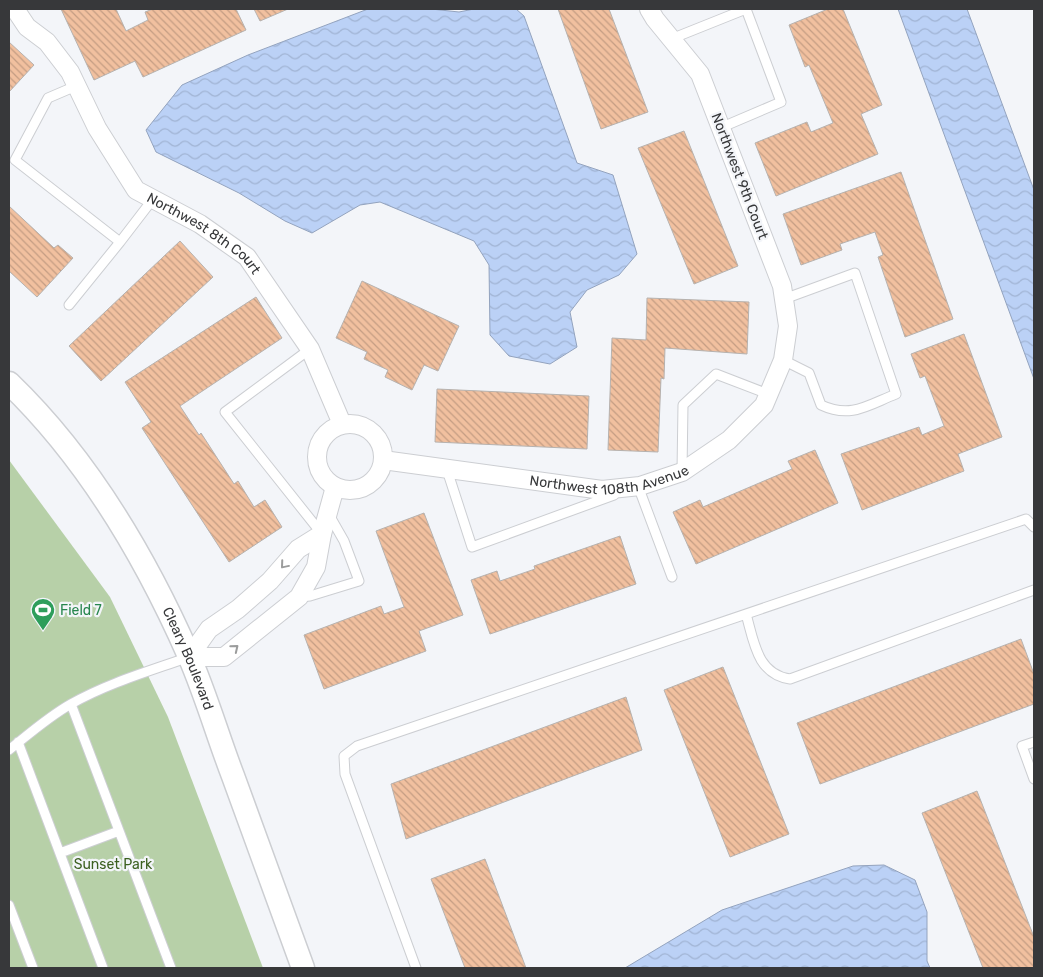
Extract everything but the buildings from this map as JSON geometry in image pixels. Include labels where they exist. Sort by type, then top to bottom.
[{"type":"street","name":"Northwest 8th Court","points":[[14,9],[27,27],[47,42],[57,54],[97,128],[136,190],[200,224],[247,256],[310,348],[342,424]]},
{"type":"street","name":"Northwest 9th Court","points":[[649,9],[700,74],[782,286],[788,326],[783,360]]},
{"type":"street","name":"Northwest 108th Avenue","points":[[383,460],[602,490],[640,486],[682,472],[729,440],[764,404],[783,360]]},
{"type":"street","name":"Cleary Boulevard","points":[[9,383],[43,419],[80,464],[114,512],[139,553],[190,657],[303,968]]},
{"type":"street","points":[[342,424],[354,424],[365,427],[374,434],[382,448],[383,460],[380,471],[374,481],[364,488],[346,490],[335,487],[326,480],[319,471],[316,456],[318,444],[324,435],[334,427],[342,424]]},
{"type":"street","points":[[190,657],[224,657],[299,597],[316,567],[322,534],[335,487]]},
{"type":"street","points":[[190,657],[209,629],[238,609],[270,581],[298,549],[322,534]]},
{"type":"lane","points":[[671,39],[746,9],[781,102],[720,128]]},
{"type":"lane","points":[[76,86],[48,98],[15,160],[120,242]]},
{"type":"lane","points":[[69,305],[153,199]]},
{"type":"lane","points":[[783,360],[809,373],[821,405],[833,410],[849,412],[896,394],[855,273],[784,299]]},
{"type":"lane","points":[[310,348],[225,412],[322,534]]},
{"type":"lane","points":[[682,472],[683,405],[716,374],[768,394]]},
{"type":"lane","points":[[447,470],[472,546],[640,486],[672,577]]},
{"type":"lane","points":[[299,597],[310,596],[359,581],[344,541],[328,513]]},
{"type":"lane","points":[[416,968],[345,774],[344,756],[357,746],[1026,519],[1034,527]]},
{"type":"lane","points":[[746,614],[763,663],[770,672],[779,678],[790,679],[1034,590]]},
{"type":"lane","points":[[9,750],[38,726],[71,704],[108,686],[190,657]]},
{"type":"lane","points":[[71,704],[171,968]]},
{"type":"lane","points":[[18,742],[103,968]]},
{"type":"lane","points":[[1034,742],[1022,746],[1034,779]]},
{"type":"lane","points":[[60,853],[119,831]]},
{"type":"lane","points":[[9,905],[33,968]]},
{"type":"green space","name":"Sunset Park","points":[[9,460],[110,597],[168,717],[263,968],[9,968]]},
{"type":"water","points":[[368,9],[431,9],[459,12],[474,9],[516,9],[524,16],[577,163],[613,175],[637,254],[619,275],[587,290],[570,312],[577,347],[550,364],[509,356],[490,335],[489,265],[474,241],[380,202],[360,205],[312,233],[285,221],[239,193],[156,152],[146,130],[182,85],[248,55]]},
{"type":"water","points":[[898,9],[967,9],[1034,190],[1034,379]]},
{"type":"water","points":[[884,865],[915,880],[927,912],[927,961],[930,968],[625,968],[722,910],[853,866]]},
{"type":"place","name":"Field 7","points":[[43,631]]}]
